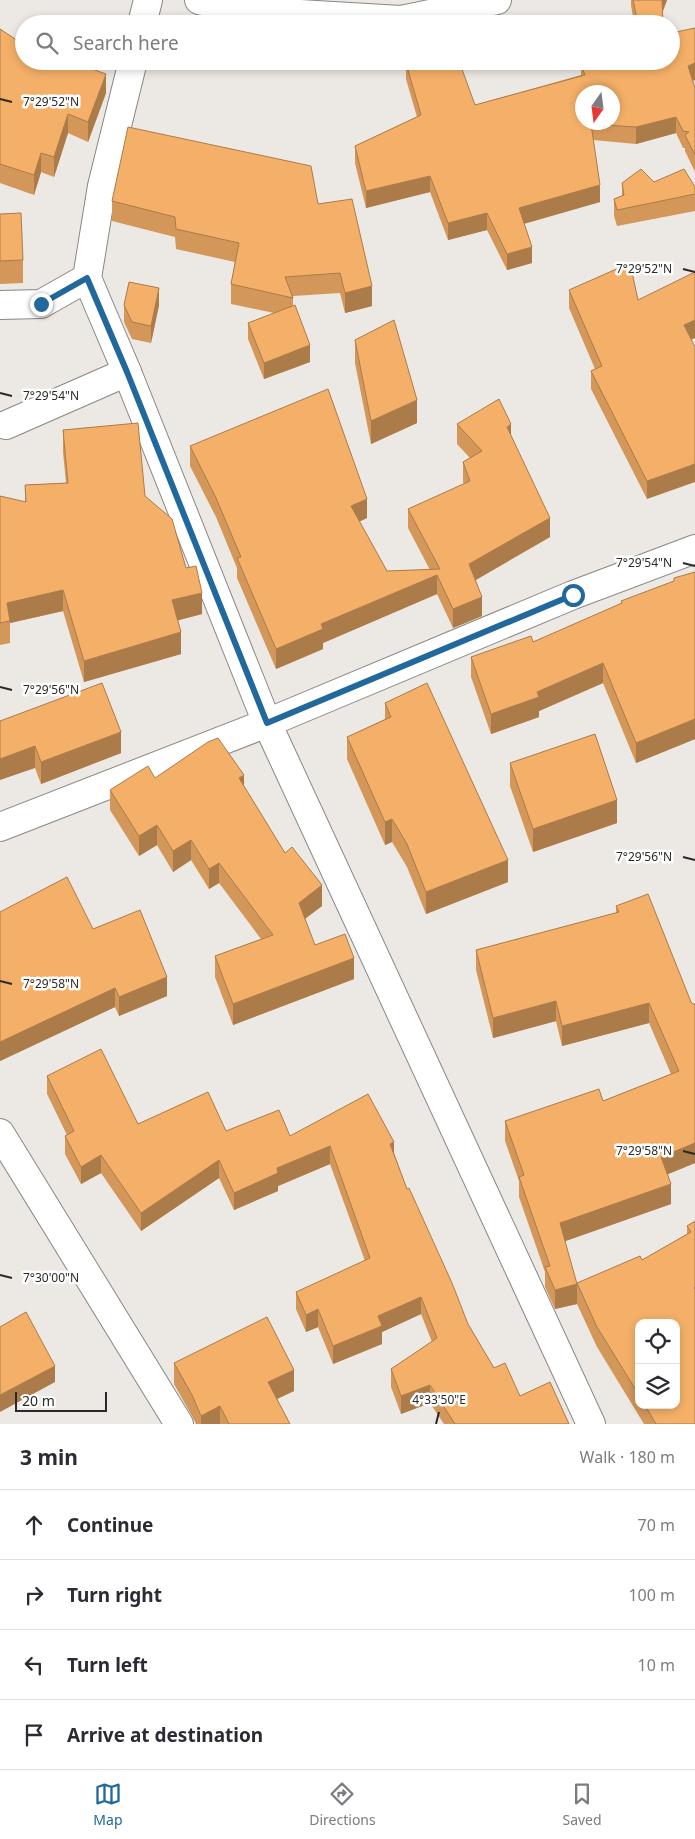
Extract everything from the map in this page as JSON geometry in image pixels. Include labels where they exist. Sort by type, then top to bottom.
[{"type":"street","points":[[144,15],[148,0]]},
{"type":"street","points":[[199,0],[249,10],[325,15]]},
{"type":"street","points":[[425,15],[496,0]]},
{"type":"street","points":[[131,70],[102,186],[87,278],[127,372],[267,723],[591,1424]]},
{"type":"street","points":[[0,305],[41,304],[87,278]]},
{"type":"street","points":[[6,425],[127,372]]},
{"type":"street","points":[[0,827],[267,723],[573,595],[695,549]]},
{"type":"street","points":[[0,1133],[179,1424]]},
{"type":"building","points":[[633,0],[662,0],[663,15],[636,15]]},
{"type":"building","points":[[695,28],[695,63],[688,66],[695,88],[695,155],[685,135],[689,132],[683,131],[676,117],[636,127],[620,126],[620,85],[575,85],[575,130],[592,130],[600,185],[519,208],[532,247],[507,254],[487,213],[448,223],[430,176],[366,191],[355,146],[421,115],[408,70],[462,70],[475,105],[585,75],[583,70],[680,70],[680,31]]},
{"type":"building","points":[[0,29],[15,39],[15,70],[95,70],[106,74],[88,122],[68,114],[54,157],[41,153],[34,175],[0,164]]},
{"type":"building","points":[[128,127],[311,166],[318,204],[352,199],[372,286],[345,293],[340,273],[285,277],[293,298],[231,284],[239,243],[176,229],[175,217],[112,201]]},
{"type":"building","points":[[641,169],[654,182],[684,169],[695,187],[695,194],[617,210],[614,199],[624,195],[622,183]]},
{"type":"building","points":[[21,213],[23,260],[0,261],[0,214]]},
{"type":"building","points":[[630,263],[638,300],[695,272],[695,320],[684,325],[695,347],[695,464],[647,481],[591,371],[602,366],[569,290]]},
{"type":"building","points":[[129,282],[159,288],[151,326],[132,322],[124,305]]},
{"type":"building","points":[[295,305],[310,345],[264,363],[248,323]]},
{"type":"building","points":[[394,320],[417,400],[371,421],[355,340]]},
{"type":"building","points":[[328,389],[367,499],[351,506],[387,571],[440,569],[408,509],[470,481],[463,462],[482,451],[457,424],[499,399],[511,424],[507,427],[550,518],[469,564],[482,597],[453,609],[437,575],[321,624],[323,629],[276,649],[237,558],[241,557],[216,498],[190,446]]},
{"type":"building","points":[[138,423],[145,496],[172,519],[186,568],[196,566],[202,593],[172,600],[181,632],[84,661],[63,590],[7,603],[10,621],[0,623],[0,496],[26,502],[25,485],[68,483],[63,430]]},
{"type":"building","points":[[695,572],[695,719],[636,743],[603,663],[537,692],[539,697],[491,714],[471,657],[531,636],[533,642],[622,603],[621,601],[674,581],[674,578]]},
{"type":"building","points":[[102,683],[121,732],[41,762],[35,746],[0,759],[0,721]]},
{"type":"building","points":[[427,683],[508,860],[426,892],[407,844],[392,819],[385,822],[347,737],[391,717],[385,703]]},
{"type":"building","points":[[595,734],[617,800],[533,829],[510,763]]},
{"type":"building","points":[[218,738],[244,775],[239,778],[285,853],[292,847],[322,885],[299,903],[315,945],[345,934],[354,958],[233,1004],[215,956],[273,935],[219,863],[209,869],[191,840],[173,851],[157,825],[139,836],[110,790],[148,766],[155,778],[208,742]]},
{"type":"building","points":[[67,877],[93,929],[140,910],[167,977],[119,997],[115,988],[0,1042],[0,912]]},
{"type":"building","points":[[648,894],[691,1002],[695,1004],[695,1143],[661,1157],[671,1184],[560,1223],[577,1284],[555,1290],[545,1267],[550,1266],[519,1177],[524,1175],[505,1121],[599,1089],[603,1101],[679,1071],[649,1003],[562,1026],[556,1001],[493,1018],[476,950],[619,912],[616,906]]},
{"type":"building","points":[[101,1049],[138,1124],[208,1092],[226,1131],[279,1110],[290,1136],[368,1094],[394,1142],[390,1144],[407,1189],[409,1188],[452,1283],[468,1324],[494,1368],[505,1363],[520,1396],[550,1382],[569,1424],[455,1424],[430,1385],[401,1396],[391,1369],[437,1338],[421,1297],[378,1316],[382,1326],[333,1346],[318,1309],[306,1315],[296,1292],[370,1258],[330,1146],[277,1168],[278,1173],[234,1193],[219,1160],[141,1213],[101,1155],[81,1167],[65,1136],[74,1131],[47,1076]]},
{"type":"building","points":[[695,1221],[695,1424],[656,1424],[647,1409],[680,1409],[680,1319],[635,1319],[635,1389],[597,1327],[577,1283],[640,1256],[642,1260],[691,1232],[687,1226]]},
{"type":"building","points":[[26,1312],[55,1366],[0,1395],[0,1327]]},
{"type":"building","points":[[267,1317],[294,1370],[268,1382],[290,1424],[229,1424],[220,1406],[201,1416],[192,1395],[174,1363]]},
{"type":"route","points":[[41,304],[87,278],[127,372],[267,723],[573,595]]}]
